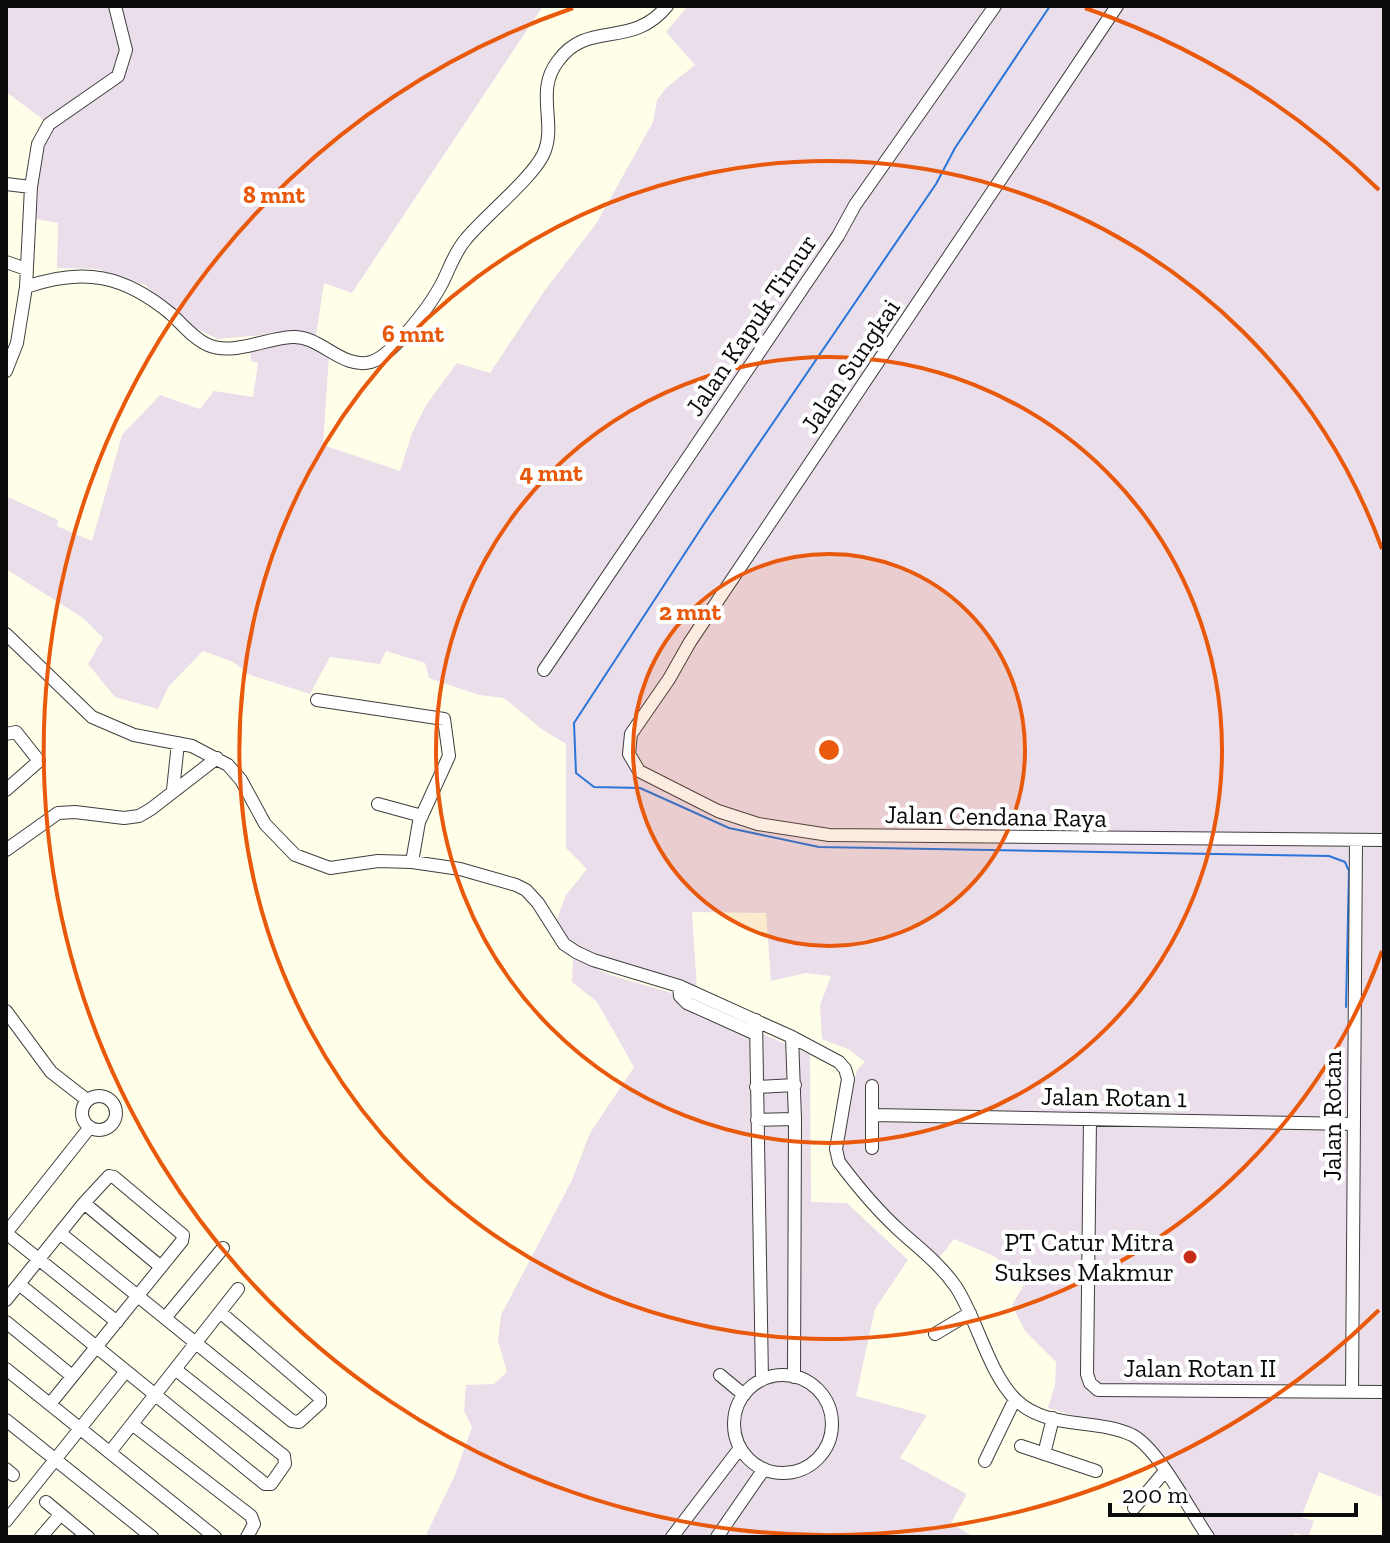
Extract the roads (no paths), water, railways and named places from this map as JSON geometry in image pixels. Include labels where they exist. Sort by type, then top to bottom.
[{"type":"street","points":[[6,371],[17,343],[26,287],[31,187],[38,144],[47,127],[118,76],[126,50],[115,6]]},
{"type":"street","points":[[26,287],[65,276],[113,280],[151,298],[212,347],[227,348],[298,337],[353,362],[373,362],[383,356],[422,313],[465,239],[542,157],[547,138],[547,84],[560,58],[577,41],[626,33],[643,26],[667,6]]},
{"type":"street","name":"Jalan Kapuk Timur","points":[[544,670],[838,236],[855,205],[995,6]]},
{"type":"street","name":"Jalan Sungkai","points":[[629,754],[631,734],[690,642],[1117,6]]},
{"type":"street","points":[[6,184],[31,187]]},
{"type":"street","points":[[6,262],[26,269]]},
{"type":"street","points":[[6,634],[92,717],[122,731],[178,743],[217,758],[235,772],[265,824],[295,855],[330,868],[378,861],[460,869],[526,890],[564,944],[576,952],[679,986],[680,996],[687,1003],[792,1037],[829,1054],[845,1069],[848,1079],[836,1149],[839,1162],[897,1228],[939,1266],[970,1313],[993,1364],[1015,1399],[1031,1410],[1053,1418],[1132,1435],[1145,1445],[1165,1471],[1208,1537]]},
{"type":"street","points":[[317,700],[444,719],[449,756],[422,816],[412,862]]},
{"type":"street","points":[[6,734],[16,732],[39,761],[6,790]]},
{"type":"street","points":[[173,790],[178,743]]},
{"type":"street","name":"Jalan Cendana Raya","points":[[629,754],[639,771],[718,811],[758,824],[829,835],[1384,840]]},
{"type":"street","points":[[6,850],[58,813],[132,818],[151,809],[217,758]]},
{"type":"street","points":[[378,804],[422,816]]},
{"type":"street","name":"Jalan Rotan","points":[[1352,1391],[1356,840]]},
{"type":"street","points":[[6,1011],[51,1072],[87,1100]]},
{"type":"street","points":[[756,1027],[762,1380]]},
{"type":"street","points":[[792,1037],[795,1085],[794,1377]]},
{"type":"street","points":[[756,1087],[795,1085]]},
{"type":"street","points":[[872,1086],[872,1148]]},
{"type":"street","points":[[99,1095],[108,1098],[114,1104],[114,1122],[99,1130],[90,1127],[81,1112],[87,1100],[99,1095]]},
{"type":"street","name":"Jalan Rotan 1","points":[[874,1115],[1354,1124]]},
{"type":"street","points":[[757,1120],[795,1119]]},
{"type":"street","name":"Jalan Rotan II","points":[[1090,1119],[1087,1374],[1090,1383],[1098,1390],[1384,1392]]},
{"type":"street","points":[[90,1127],[6,1233],[117,1322]]},
{"type":"street","points":[[6,1300],[109,1176],[183,1235],[182,1241],[50,1404]]},
{"type":"street","points":[[84,1203],[161,1267]]},
{"type":"street","points":[[60,1233],[292,1421],[299,1422],[320,1403],[320,1398],[220,1312]]},
{"type":"street","points":[[165,1318],[223,1248]]},
{"type":"street","points":[[19,1284],[265,1484],[271,1484],[285,1464],[284,1456],[175,1369]]},
{"type":"street","points":[[110,1452],[238,1289]]},
{"type":"street","points":[[935,1334],[970,1313]]},
{"type":"street","points":[[6,1322],[72,1376]]},
{"type":"street","points":[[6,1369],[215,1537]]},
{"type":"street","points":[[6,1521],[126,1371]]},
{"type":"street","points":[[720,1375],[744,1395]]},
{"type":"street","points":[[778,1376],[794,1377],[815,1388],[825,1400],[832,1423],[829,1439],[816,1459],[803,1468],[779,1472],[764,1469],[750,1460],[740,1448],[734,1417],[744,1395],[762,1380],[778,1376]]},
{"type":"street","points":[[985,1461],[1015,1399]]},
{"type":"street","points":[[1044,1454],[1053,1418]]},
{"type":"street","points":[[6,1420],[152,1537]]},
{"type":"street","points":[[132,1424],[254,1519],[247,1537]]},
{"type":"street","points":[[1021,1446],[1096,1471]]},
{"type":"street","points":[[672,1537],[740,1448]]},
{"type":"street","points":[[717,1537],[764,1469]]},
{"type":"street","points":[[1134,1508],[1165,1471]]},
{"type":"street","points":[[46,1502],[88,1537]]},
{"type":"street","points":[[41,1537],[60,1515]]},
{"type":"waterway","points":[[1050,6],[955,148],[936,184],[706,521],[574,723],[576,773],[594,787],[640,788],[729,828],[819,847],[1329,856],[1345,862],[1349,871],[1346,1007]]},
{"type":"place","name":"PT Catur Mitra Sukses Makmur","points":[[1190,1257]]}]
